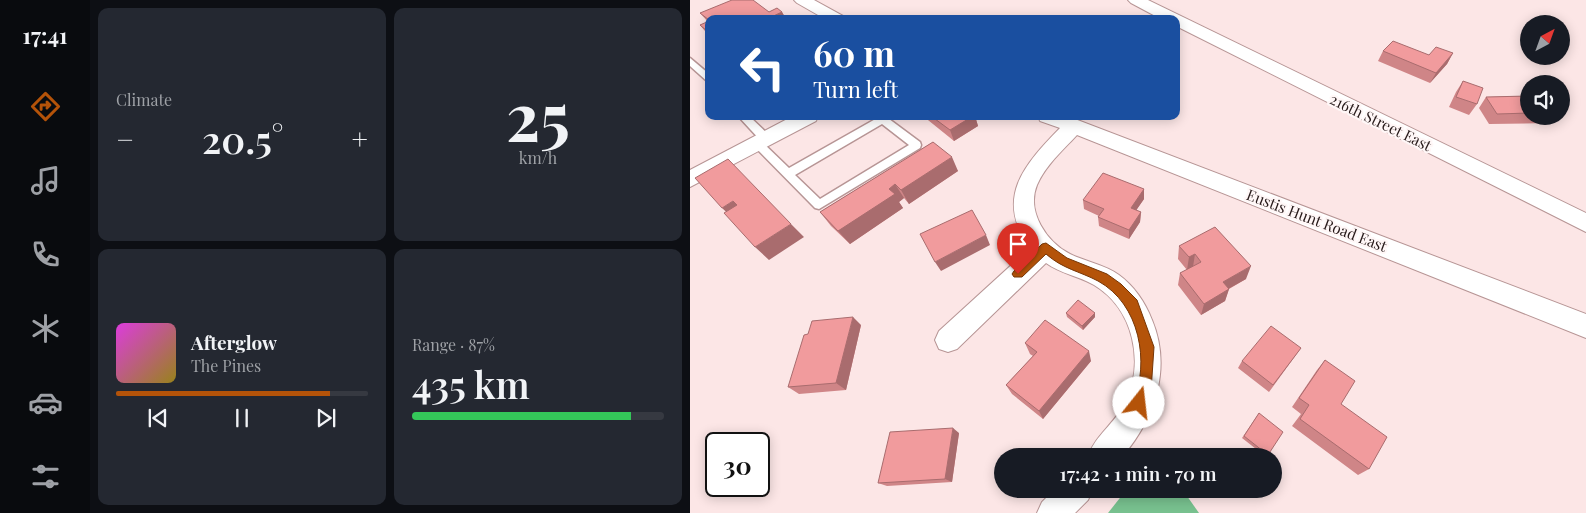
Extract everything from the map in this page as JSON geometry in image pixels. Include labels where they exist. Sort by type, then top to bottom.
[{"type":"street","points":[[802,0],[830,15]]},
{"type":"street","name":"216th Street East","points":[[1136,0],[1167,15]]},
{"type":"street","name":"216th Street East","points":[[1180,21],[1586,223]]},
{"type":"street","points":[[690,179],[802,120]]},
{"type":"street","name":"Eustis Hunt Road East","points":[[1056,120],[1586,326]]},
{"type":"street","points":[[1073,127],[1027,184],[1023,209],[1030,230],[1035,238],[1046,248],[1063,262],[1102,278],[1117,288],[1132,304],[1148,347],[1145,391],[1134,416],[1109,448]]},
{"type":"street","points":[[948,340],[1046,248]]},
{"type":"street","points":[[1053,513],[1068,498]]},
{"type":"lane","points":[[690,61],[705,76]]},
{"type":"lane","points":[[747,120],[761,142],[788,174],[819,205],[916,145],[884,120]]},
{"type":"lane","points":[[788,174],[881,120]]},
{"type":"green space","points":[[1120,498],[1188,498],[1199,513],[1108,513]]},
{"type":"building","points":[[732,0],[753,0],[769,12],[777,8],[782,12],[776,15],[705,15],[705,17],[700,13]]},
{"type":"building","points":[[705,23],[705,29],[700,25]]},
{"type":"building","points":[[1393,41],[1429,55],[1436,47],[1453,53],[1436,73],[1383,51]]},
{"type":"building","points":[[1463,81],[1483,88],[1477,104],[1456,97]]},
{"type":"building","points":[[1520,96],[1520,113],[1497,114],[1486,97]]},
{"type":"building","points":[[936,120],[966,120],[950,130]]},
{"type":"building","points":[[933,142],[952,157],[901,190],[895,184],[889,189],[895,194],[838,231],[820,212]]},
{"type":"building","points":[[728,159],[791,224],[755,247],[724,213],[737,205],[733,201],[722,208],[695,178]]},
{"type":"building","points":[[1103,173],[1144,189],[1131,208],[1141,212],[1129,230],[1098,217],[1104,209],[1083,200]]},
{"type":"building","points":[[972,210],[986,235],[935,262],[920,234]]},
{"type":"building","points":[[1215,227],[1251,266],[1223,282],[1229,289],[1204,304],[1180,273],[1201,262],[1195,254],[1189,257],[1179,246]]},
{"type":"building","points":[[1078,300],[1095,313],[1082,326],[1066,313]]},
{"type":"building","points":[[853,317],[836,383],[788,387],[804,335],[808,334],[812,321]]},
{"type":"building","points":[[1045,320],[1089,351],[1039,411],[1006,385],[1037,352],[1025,343]]},
{"type":"building","points":[[1271,326],[1301,348],[1273,385],[1242,361]]},
{"type":"building","points":[[1325,360],[1355,381],[1341,404],[1387,437],[1369,469],[1300,419],[1309,405],[1299,398]]},
{"type":"building","points":[[1259,413],[1283,432],[1273,448],[1259,448],[1244,436]]},
{"type":"building","points":[[953,428],[945,479],[878,483],[890,432]]},
{"type":"route","points":[[1018,274],[1046,248],[1063,262],[1085,269],[1117,288],[1132,304],[1148,347],[1148,370],[1145,391],[1139,403]]}]
